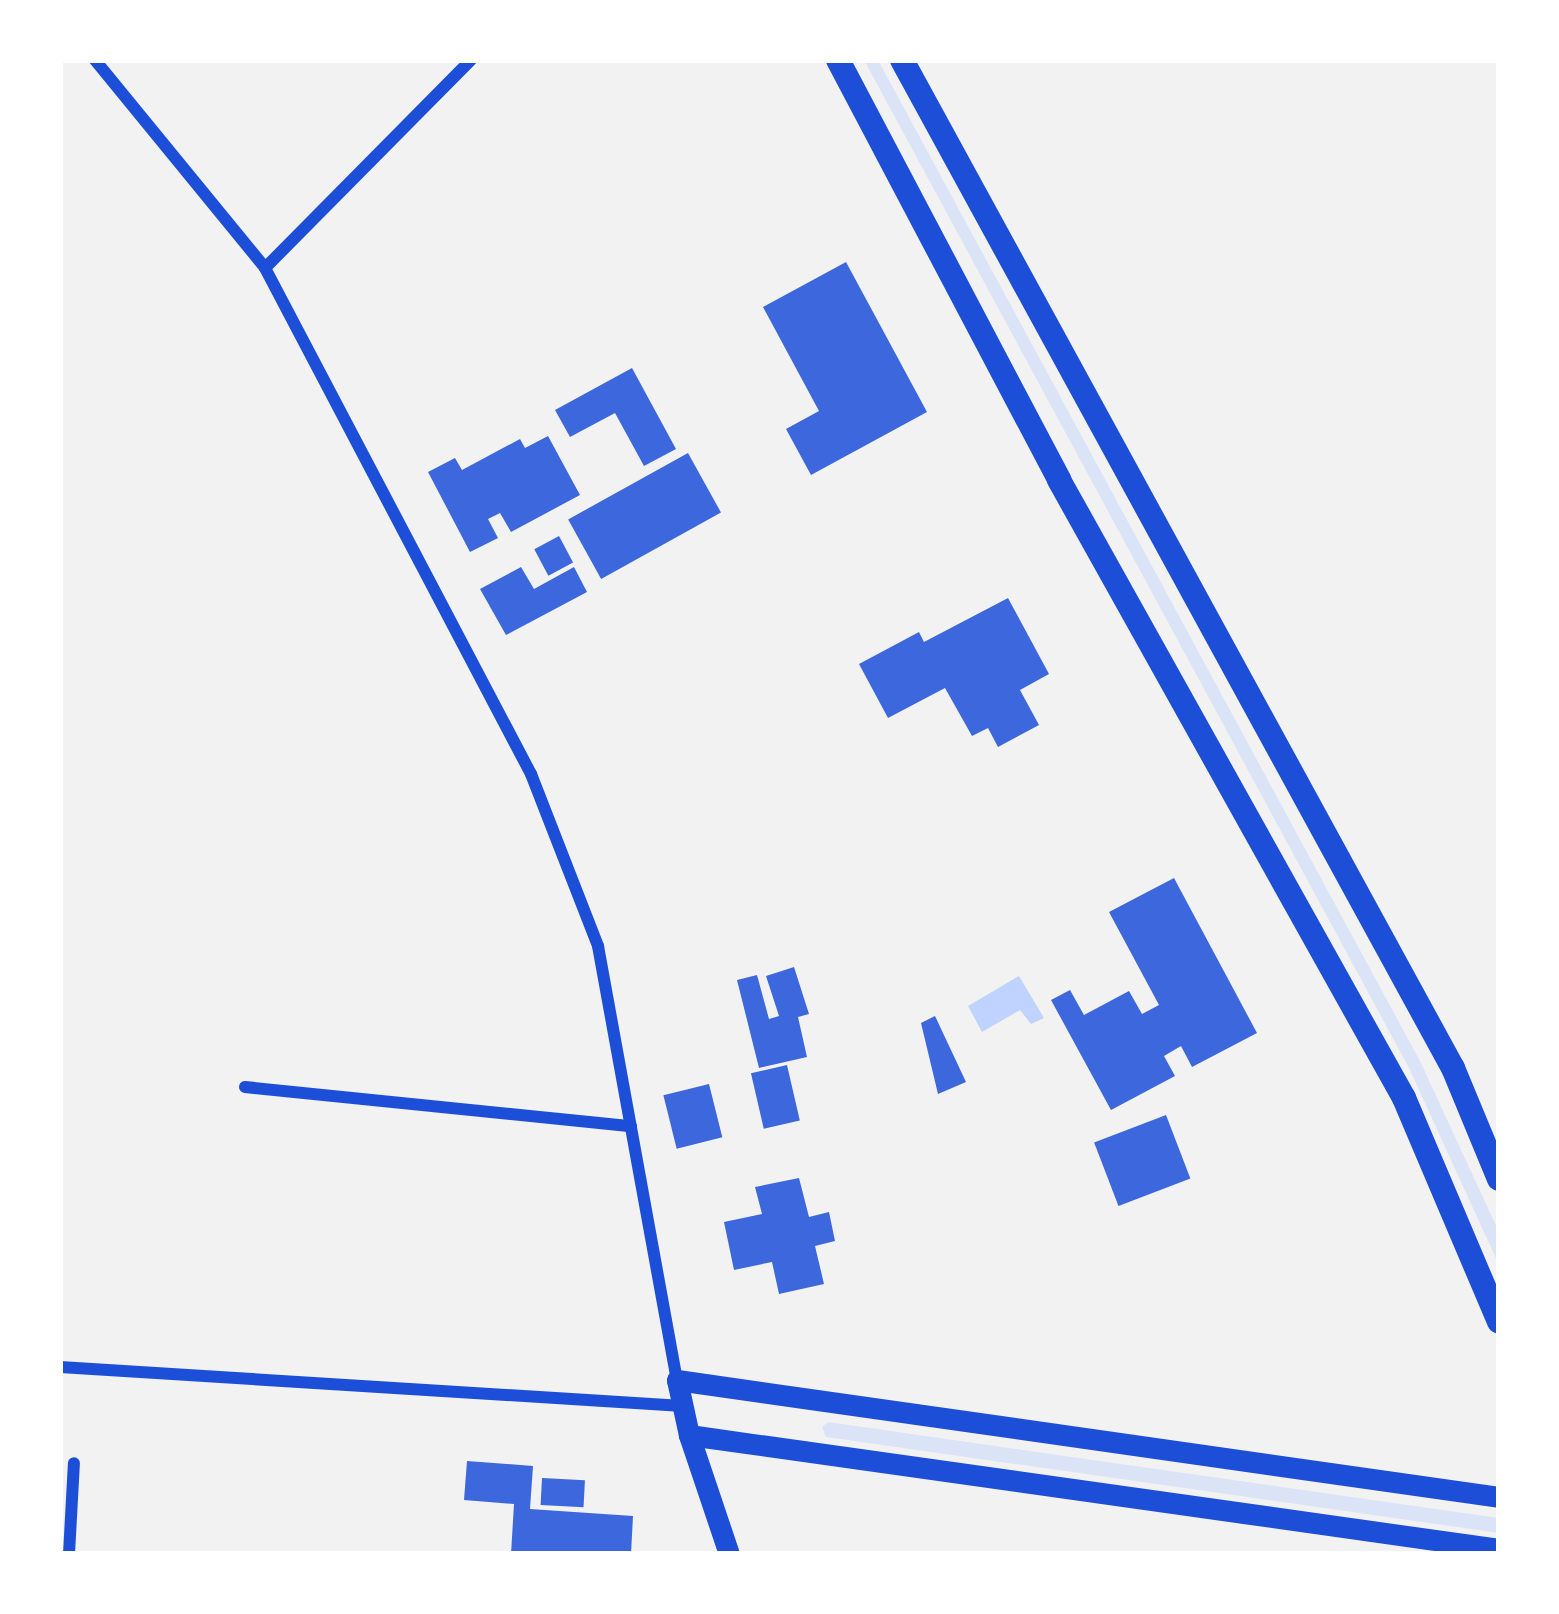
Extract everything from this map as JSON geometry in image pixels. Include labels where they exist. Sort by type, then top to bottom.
[{"type":"main road","points":[[838,60],[1059,480],[1405,1098],[1499,1322]]},
{"type":"main road","points":[[902,60],[1453,1068],[1499,1179]]},
{"type":"street","points":[[95,60],[265,268],[531,774],[598,946],[688,1436],[729,1554]]},
{"type":"street","points":[[265,268],[471,60]]},
{"type":"street","points":[[244,1088],[631,1126]]},
{"type":"street","points":[[60,1367],[683,1406]]},
{"type":"street","points":[[677,1381],[1499,1497]]},
{"type":"street","points":[[688,1436],[1499,1549]]},
{"type":"street","points":[[69,1554],[74,1463]]},
{"type":"shaded area","points":[[864,60],[878,60],[1420,1061],[1499,1232],[1499,1265],[1409,1068]]},
{"type":"shaded area","points":[[828,1422],[1499,1518],[1499,1533],[826,1437],[822,1427]]},
{"type":"water","points":[[1019,976],[1044,1018],[1031,1024],[1020,1010],[982,1032],[968,1006]]},
{"type":"building","points":[[846,262],[927,412],[811,475],[786,429],[819,411],[763,307]]},
{"type":"building","points":[[632,368],[676,449],[644,466],[615,413],[570,437],[555,410]]},
{"type":"building","points":[[548,436],[580,495],[511,532],[500,513],[488,519],[498,538],[470,552],[428,472],[455,458],[462,470],[520,439],[525,448]]},
{"type":"building","points":[[688,453],[721,512],[601,579],[568,519]]},
{"type":"building","points":[[559,536],[573,562],[548,576],[534,549]]},
{"type":"building","points":[[521,567],[534,589],[574,567],[587,592],[506,635],[480,589]]},
{"type":"building","points":[[1008,598],[1049,674],[1020,690],[1039,725],[998,747],[988,728],[972,736],[945,688],[888,718],[859,664],[919,632],[924,642]]},
{"type":"building","points":[[1174,878],[1257,1033],[1192,1067],[1181,1046],[1164,1056],[1175,1076],[1111,1110],[1051,1000],[1070,990],[1084,1015],[1129,991],[1142,1014],[1159,1005],[1109,912]]},
{"type":"building","points":[[794,967],[809,1014],[798,1017],[807,1057],[759,1068],[737,980],[757,975],[769,1019],[779,1016],[766,976]]},
{"type":"building","points":[[935,1016],[966,1082],[938,1094],[921,1023]]},
{"type":"building","points":[[787,1065],[800,1121],[764,1129],[751,1073]]},
{"type":"building","points":[[709,1084],[722,1137],[677,1149],[663,1095]]},
{"type":"building","points":[[1166,1115],[1190,1178],[1118,1206],[1094,1143]]},
{"type":"building","points":[[799,1178],[809,1217],[829,1212],[835,1241],[815,1246],[824,1284],[779,1294],[772,1262],[734,1270],[724,1222],[762,1214],[755,1187]]},
{"type":"building","points":[[467,1461],[533,1466],[530,1509],[633,1516],[631,1554],[511,1554],[514,1504],[464,1500]]},
{"type":"building","points":[[542,1478],[585,1480],[584,1507],[541,1505]]}]
